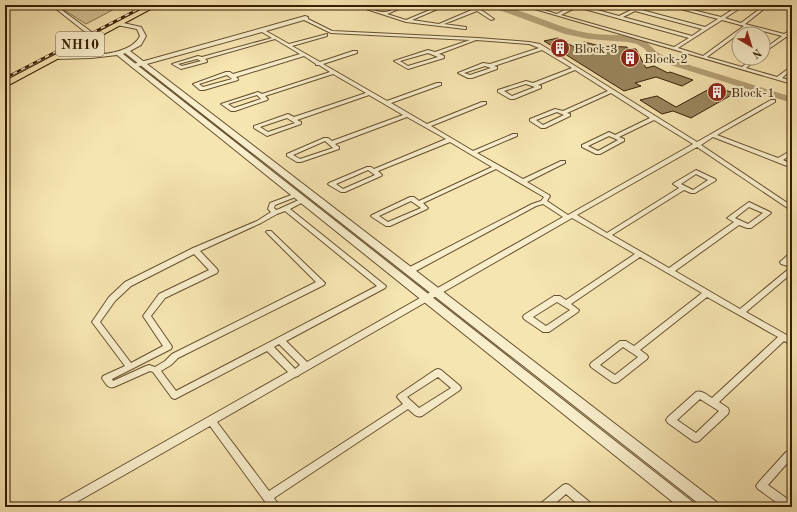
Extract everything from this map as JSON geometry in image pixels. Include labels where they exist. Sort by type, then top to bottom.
[{"type":"highway","name":"NH10","points":[[5,84],[155,5]]},
{"type":"street","points":[[53,5],[95,36]]},
{"type":"street","points":[[356,5],[406,21],[465,28]]},
{"type":"street","points":[[362,7],[367,5]]},
{"type":"street","points":[[383,14],[406,5]]},
{"type":"street","points":[[406,21],[445,5]]},
{"type":"street","points":[[471,5],[492,19]]},
{"type":"street","points":[[524,5],[792,83]]},
{"type":"street","points":[[557,15],[576,5],[692,37]]},
{"type":"street","points":[[618,5],[706,29]]},
{"type":"street","points":[[620,17],[643,5]]},
{"type":"street","points":[[668,5],[792,37]]},
{"type":"street","points":[[714,5],[735,10]]},
{"type":"street","points":[[674,49],[743,5]]},
{"type":"street","points":[[742,24],[767,5]]},
{"type":"street","points":[[439,25],[477,9]]},
{"type":"street","points":[[137,64],[305,17],[331,32],[531,43],[543,48],[576,68],[696,144],[792,209]]},
{"type":"street","points":[[56,57],[122,52],[138,45],[144,36],[139,28],[118,24]]},
{"type":"street","points":[[704,57],[748,25]]},
{"type":"street","points":[[261,30],[546,196],[544,202]]},
{"type":"street","points":[[771,46],[792,30]]},
{"type":"street","points":[[288,46],[325,35]]},
{"type":"street","points":[[201,59],[205,61],[181,68],[174,64],[198,57],[201,59],[275,38]]},
{"type":"street","points":[[435,54],[442,57],[408,68],[396,61],[428,51],[435,54],[478,39]]},
{"type":"street","points":[[489,66],[495,68],[470,77],[460,73],[485,64],[489,66],[543,48]]},
{"type":"street","points":[[122,52],[300,198],[689,507]]},
{"type":"street","points":[[318,64],[355,52]]},
{"type":"street","points":[[233,76],[236,79],[202,89],[195,84],[228,74],[233,76],[303,55]]},
{"type":"street","points":[[137,64],[409,271],[713,507]]},
{"type":"street","points":[[778,79],[792,67]]},
{"type":"street","points":[[533,85],[539,87],[512,98],[500,91],[526,82],[533,85],[576,68]]},
{"type":"street","points":[[261,96],[265,99],[233,110],[224,104],[258,93],[261,96],[333,72]]},
{"type":"street","points":[[386,103],[439,84]]},
{"type":"street","points":[[562,113],[611,91]]},
{"type":"street","points":[[294,120],[369,93]]},
{"type":"street","points":[[64,504],[773,101]]},
{"type":"street","points":[[426,126],[484,103]]},
{"type":"street","points":[[556,110],[562,113],[568,116],[543,126],[532,120],[556,110]]},
{"type":"street","points":[[332,143],[407,115]]},
{"type":"street","points":[[288,116],[294,120],[299,123],[267,134],[256,127],[288,116]]},
{"type":"street","points":[[614,137],[654,118]]},
{"type":"street","points":[[608,134],[614,137],[622,140],[598,153],[584,146],[608,134]]},
{"type":"street","points":[[472,153],[515,135]]},
{"type":"street","points":[[712,135],[792,166]]},
{"type":"street","points":[[326,139],[332,143],[337,148],[299,162],[290,154],[326,139]]},
{"type":"street","points":[[373,171],[449,140]]},
{"type":"street","points":[[779,160],[792,152]]},
{"type":"street","points":[[522,182],[562,162]]},
{"type":"street","points":[[419,204],[496,167]]},
{"type":"street","points":[[369,168],[373,171],[379,175],[343,191],[331,184],[369,168]]},
{"type":"street","points":[[696,172],[713,180],[693,192],[684,187],[676,184],[696,172]]},
{"type":"street","points":[[608,235],[684,187]]},
{"type":"street","points":[[130,367],[96,322],[112,299],[128,284],[195,250],[259,222],[275,212],[286,209],[300,198]]},
{"type":"street","points":[[275,212],[271,209],[272,204],[300,198]]},
{"type":"street","points":[[412,198],[419,204],[425,208],[388,225],[374,216],[412,198]]},
{"type":"street","points":[[409,271],[534,205],[544,202],[608,235],[792,342]]},
{"type":"street","points":[[749,204],[768,213],[749,227],[739,222],[730,218],[749,204]]},
{"type":"street","points":[[195,250],[214,271],[162,296],[147,316],[168,347],[106,378],[111,385],[149,368],[156,370],[175,396],[382,286],[286,209]]},
{"type":"street","points":[[670,271],[739,222]]},
{"type":"street","points":[[156,370],[175,356],[321,283],[269,232]]},
{"type":"street","points":[[566,304],[640,254]]},
{"type":"street","points":[[792,255],[784,262],[792,266]]},
{"type":"street","points":[[741,312],[792,269]]},
{"type":"street","points":[[634,350],[707,293]]},
{"type":"street","points":[[556,298],[566,304],[575,310],[546,330],[527,317],[556,298]]},
{"type":"street","points":[[712,403],[783,337]]},
{"type":"street","points":[[281,341],[307,366]]},
{"type":"street","points":[[623,343],[634,350],[644,357],[615,380],[594,365],[623,343]]},
{"type":"street","points":[[269,347],[295,374]]},
{"type":"street","points":[[438,372],[456,388],[419,413],[409,404],[401,396],[438,372]]},
{"type":"street","points":[[700,394],[712,403],[724,411],[696,438],[671,420],[700,394]]},
{"type":"street","points":[[268,497],[409,404]]},
{"type":"street","points":[[211,421],[276,507]]},
{"type":"street","points":[[792,457],[789,455],[761,486],[792,507]]},
{"type":"street","points":[[544,507],[566,488],[588,507]]},
{"type":"shaded area","points":[[56,5],[122,5],[86,24]]},
{"type":"building","points":[[558,38],[576,48],[584,42],[600,46],[627,47],[628,49],[636,49],[646,68],[654,66],[668,73],[670,72],[693,80],[682,86],[656,77],[635,83],[641,86],[624,91],[544,41]]},
{"type":"building","points":[[713,87],[735,93],[691,118],[673,111],[662,114],[640,100],[657,96],[676,107]]},
{"type":"waterway","points":[[489,5],[549,24],[568,32],[640,42],[648,47],[652,53],[664,60],[792,100]]},
{"type":"railway","points":[[5,78],[146,5]]},
{"type":"place","name":"Block-3","points":[[560,48]]},
{"type":"place","name":"Block-2","points":[[630,58]]},
{"type":"place","name":"Block-1","points":[[717,92]]}]
